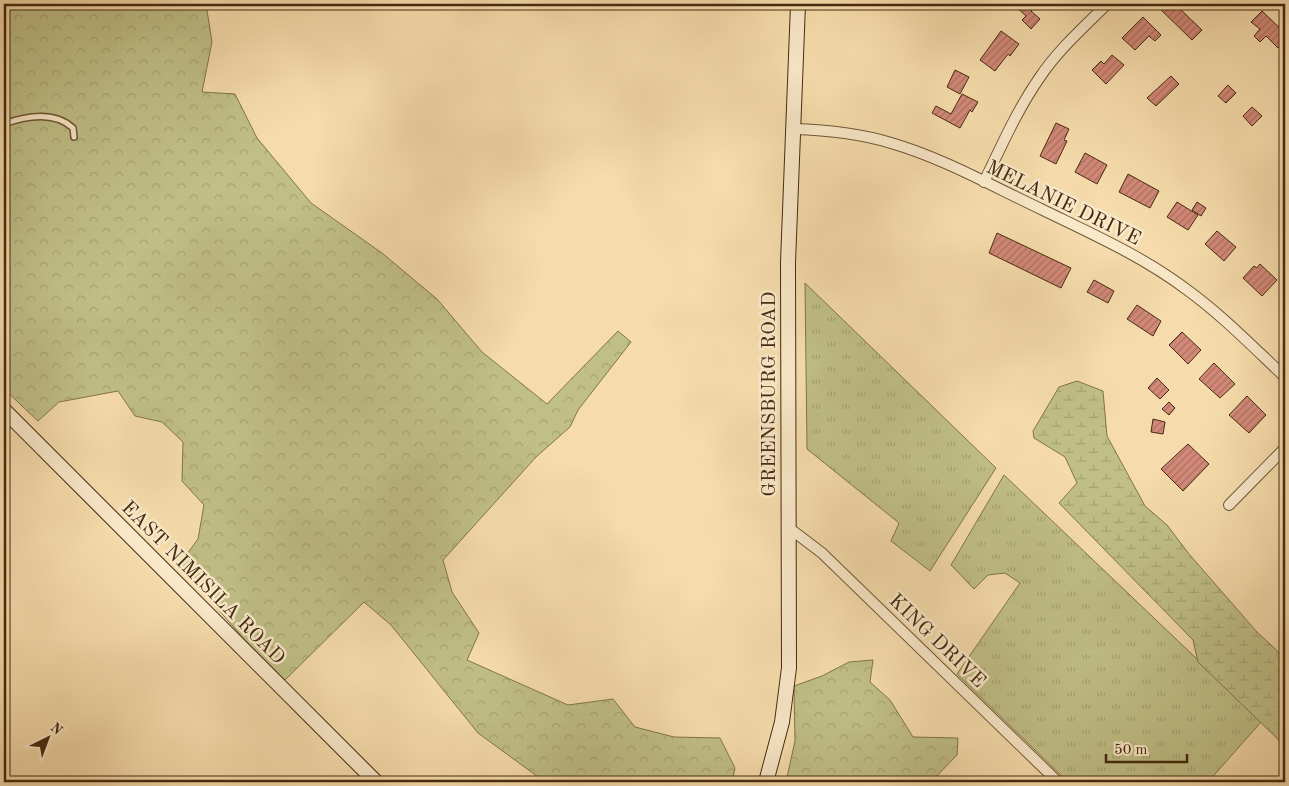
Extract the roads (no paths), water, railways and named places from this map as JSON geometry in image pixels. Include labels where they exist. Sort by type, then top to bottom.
[{"type":"main road","name":"GREENSBURG ROAD","points":[[766,782],[782,722],[789,668],[788,263],[798,4]]},
{"type":"main road","name":"EAST NIMISILA ROAD","points":[[4,410],[376,782]]},
{"type":"street","points":[[984,182],[1024,101],[1040,76],[1059,53],[1107,4]]},
{"type":"street","name":"MELANIE DRIVE","points":[[793,129],[830,131],[889,142],[913,150],[984,182],[1149,264],[1210,307],[1285,377]]},
{"type":"street","points":[[1229,505],[1285,448]]},
{"type":"street","name":"KING DRIVE","points":[[789,528],[822,553],[1058,782]]},
{"type":"lane","points":[[4,124],[19,118],[48,116],[66,121],[73,128],[74,137]]}]
